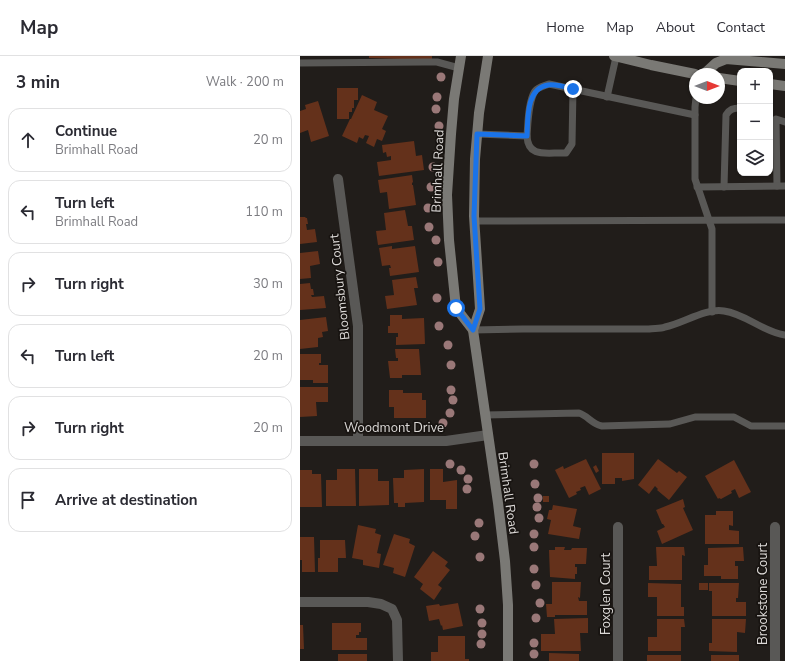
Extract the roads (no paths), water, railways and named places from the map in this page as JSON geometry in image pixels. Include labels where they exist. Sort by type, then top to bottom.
[{"type":"street","name":"Brimhall Road","points":[[461,56],[451,127],[447,195],[449,240],[456,308],[473,330]]},
{"type":"street","name":"Brimhall Road","points":[[488,56],[481,98],[475,159],[474,221],[480,309],[473,330],[505,561],[508,605],[508,661]]},
{"type":"street","points":[[615,56],[689,73]]},
{"type":"street","points":[[711,68],[716,63],[726,59],[785,64]]},
{"type":"street","points":[[725,79],[737,81]]},
{"type":"street","points":[[773,84],[785,86]]},
{"type":"street","name":"Bloomsbury Court","points":[[338,179],[358,326],[358,441]]},
{"type":"street","name":"Woodmont Drive","points":[[300,441],[446,440],[488,435]]},
{"type":"street","name":"Foxglen Court","points":[[618,527],[618,661]]},
{"type":"street","name":"Brookstone Court","points":[[775,527],[775,661]]},
{"type":"street","points":[[300,602],[368,602],[380,604],[392,609],[397,620],[398,661]]},
{"type":"lane","points":[[607,97],[615,56]]},
{"type":"lane","points":[[300,63],[437,62],[459,68]]},
{"type":"lane","points":[[573,89],[572,144],[566,153],[535,152],[530,149],[527,144],[530,105],[534,92],[549,84],[573,89],[607,97],[695,115]]},
{"type":"lane","points":[[696,104],[695,179],[712,229],[712,312]]},
{"type":"lane","points":[[724,187],[726,115],[729,111],[737,108]]},
{"type":"lane","points":[[776,186],[773,118],[785,122]]},
{"type":"lane","points":[[477,134],[527,136]]},
{"type":"lane","points":[[697,187],[785,186]]},
{"type":"lane","points":[[474,221],[709,219],[785,220]]},
{"type":"lane","points":[[473,330],[664,328],[712,312],[724,311],[735,314],[772,332],[785,335]]},
{"type":"lane","points":[[485,415],[578,413],[584,415],[596,425],[602,426],[670,424],[695,417],[734,417],[751,426],[785,426]]}]
